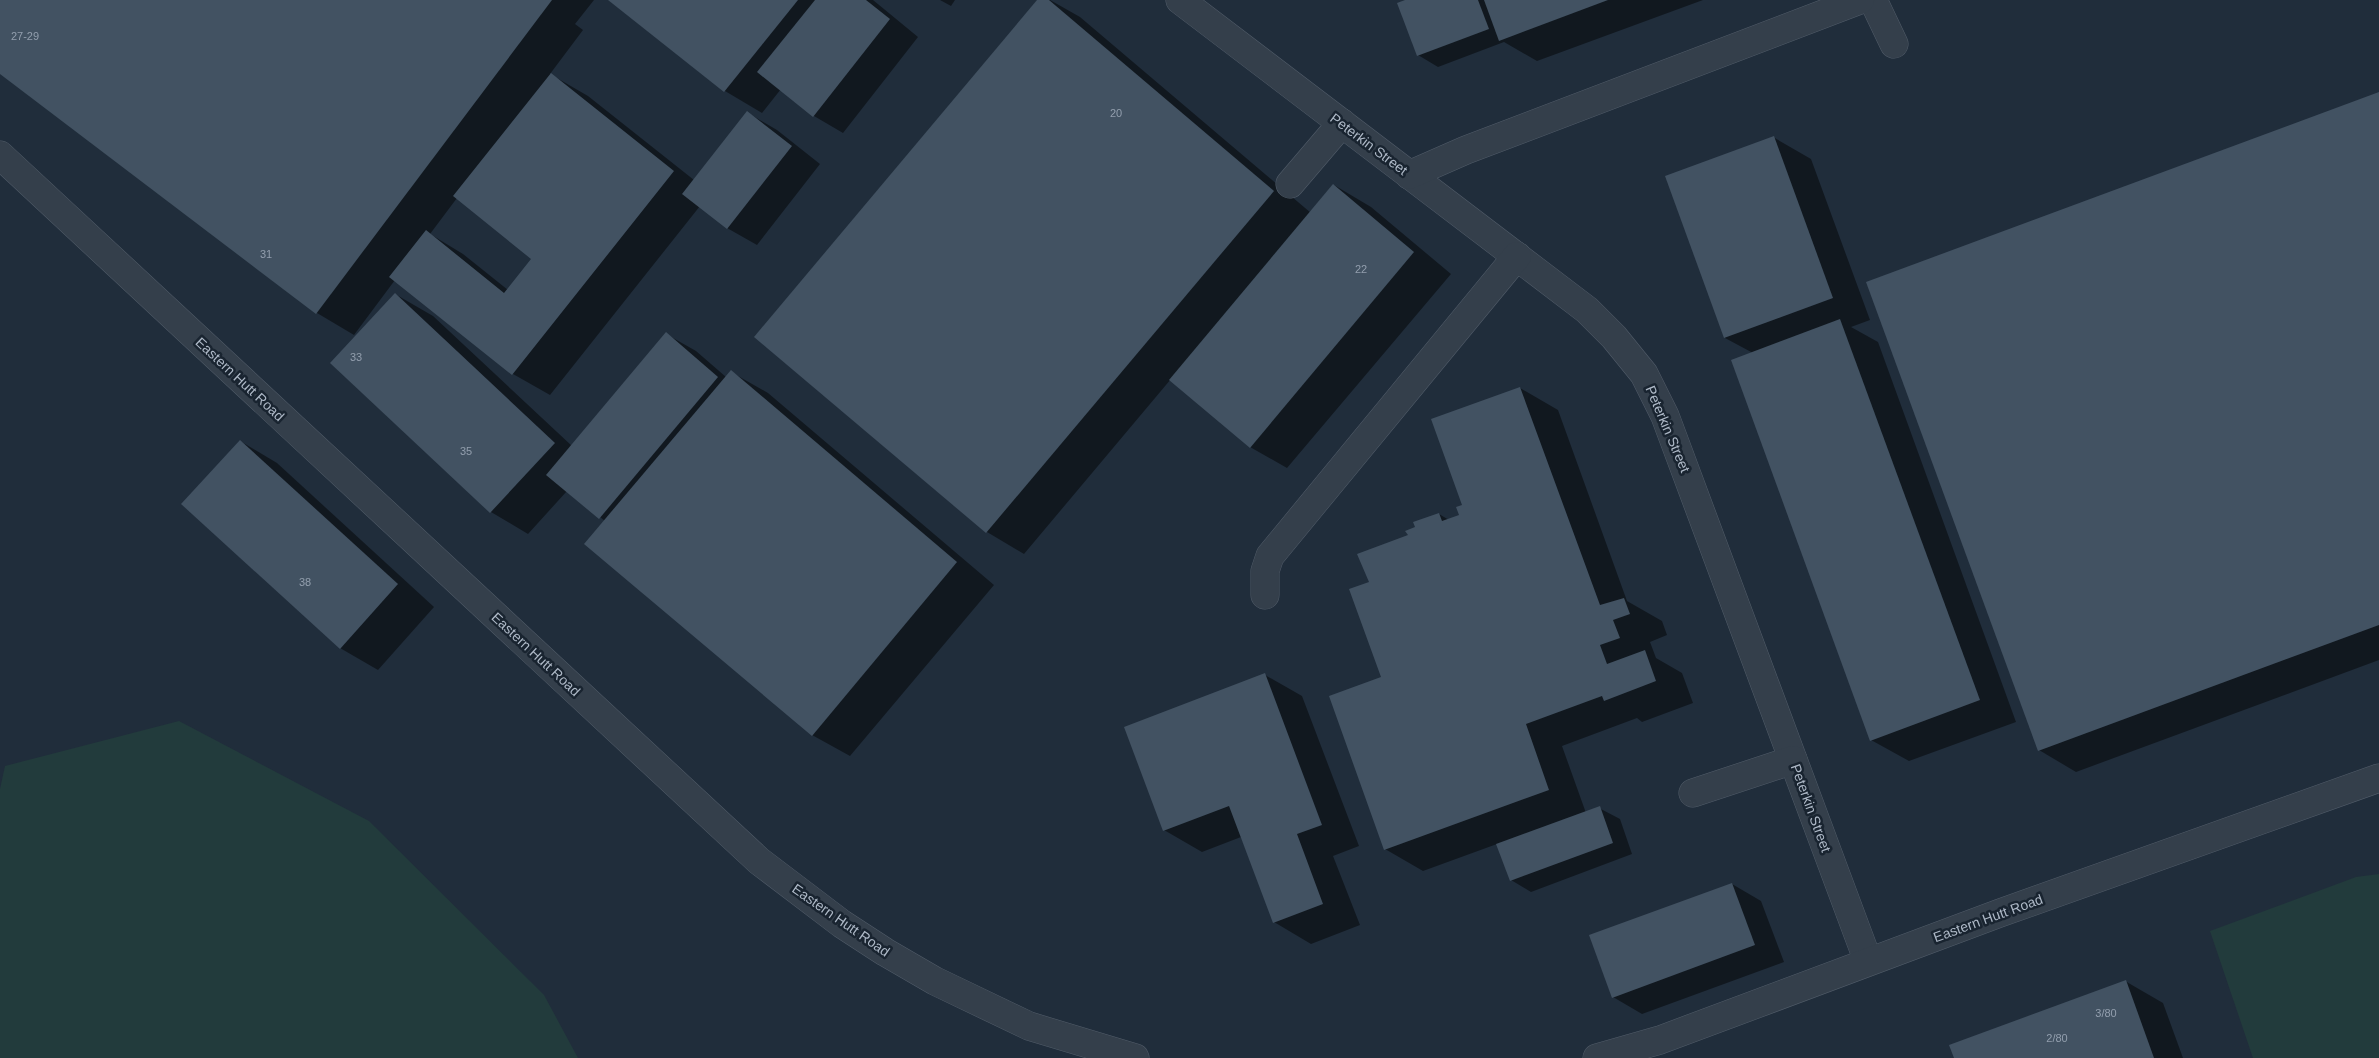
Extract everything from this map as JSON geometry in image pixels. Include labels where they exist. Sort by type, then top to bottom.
[{"type":"street","name":"Peterkin Street","points":[[1180,0],[1587,310],[1614,337],[1644,374],[1665,416],[1868,961]]},
{"type":"street","points":[[1409,175],[1466,150],[1860,0]]},
{"type":"street","points":[[1873,0],[1894,44]]},
{"type":"street","points":[[1290,184],[1342,123]]},
{"type":"street","name":"Eastern Hutt Road","points":[[0,155],[759,861],[849,928],[885,952],[935,981],[1029,1026],[1082,1044],[1135,1058]]},
{"type":"street","points":[[1265,595],[1266,571],[1270,556],[1517,256]]},
{"type":"street","points":[[1693,793],[1793,760]]},
{"type":"street","name":"Eastern Hutt Road","points":[[1597,1058],[1660,1040],[1868,961],[2379,778]]},
{"type":"green space","points":[[179,721],[369,821],[544,995],[578,1058],[0,1058],[0,789],[5,766]]},
{"type":"green space","points":[[2379,874],[2379,1058],[2253,1058],[2210,931],[2356,877]]},
{"type":"building","points":[[0,0],[552,0],[316,314],[0,74]]},
{"type":"building","points":[[608,0],[798,0],[724,92]]},
{"type":"building","points":[[815,0],[866,0],[890,19],[813,117],[757,72]]},
{"type":"building","points":[[1037,0],[1049,0],[1274,191],[986,533],[754,337]]},
{"type":"building","points":[[1405,0],[1478,0],[1489,29],[1417,56],[1397,3]]},
{"type":"building","points":[[1484,0],[1608,0],[1499,41]]},
{"type":"building","points":[[551,73],[674,171],[512,375],[389,277],[426,230],[504,293],[531,259],[453,196]]},
{"type":"building","points":[[2379,92],[2379,625],[2038,751],[1866,282]]},
{"type":"building","points":[[747,111],[792,146],[727,229],[682,194]]},
{"type":"building","points":[[1774,136],[1833,298],[1724,338],[1665,176]]},
{"type":"building","points":[[1333,184],[1414,252],[1250,448],[1169,380]]},
{"type":"building","points":[[395,293],[555,443],[490,513],[330,363]]},
{"type":"building","points":[[1840,319],[1980,700],[1870,741],[1731,360]]},
{"type":"building","points":[[666,332],[718,377],[599,519],[546,475]]},
{"type":"building","points":[[731,370],[957,562],[812,736],[584,544]]},
{"type":"building","points":[[1520,387],[1600,605],[1624,598],[1630,614],[1613,620],[1620,638],[1600,645],[1607,664],[1645,650],[1656,681],[1604,701],[1602,696],[1526,724],[1549,790],[1384,850],[1329,696],[1381,677],[1349,589],[1369,582],[1357,554],[1408,535],[1405,531],[1415,527],[1413,522],[1439,513],[1442,521],[1459,515],[1456,507],[1462,505],[1431,419]]},
{"type":"building","points":[[240,440],[398,584],[340,649],[181,504]]},
{"type":"building","points":[[1265,673],[1322,825],[1297,834],[1323,904],[1273,923],[1229,806],[1163,831],[1124,727]]},
{"type":"building","points":[[1600,806],[1613,843],[1510,881],[1496,844]]},
{"type":"building","points":[[1732,883],[1755,945],[1612,998],[1589,935]]},
{"type":"building","points":[[2126,980],[2154,1058],[1954,1058],[1949,1045]]}]
